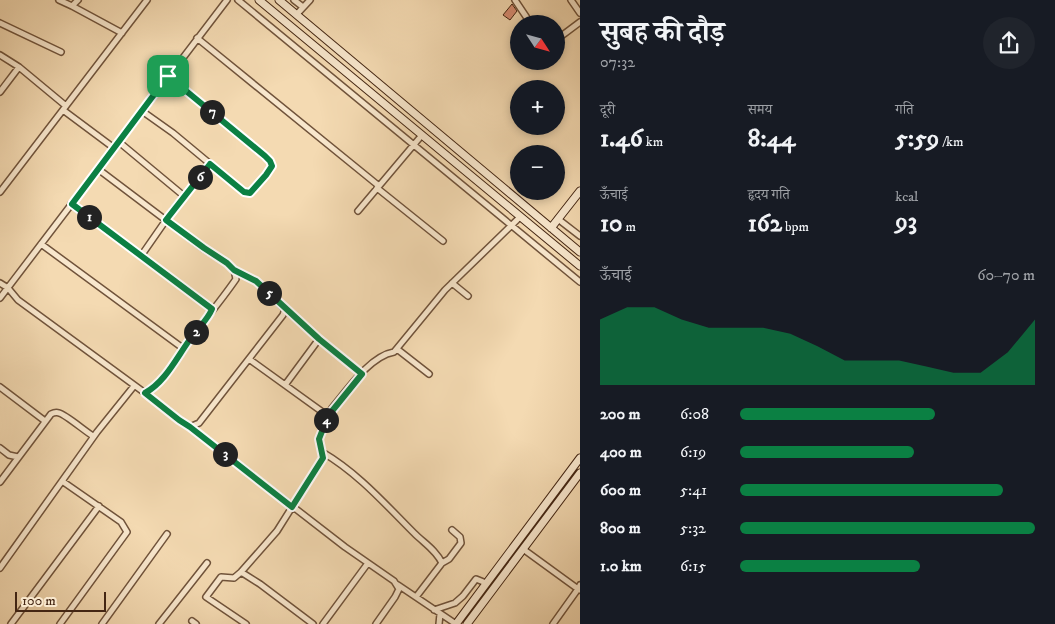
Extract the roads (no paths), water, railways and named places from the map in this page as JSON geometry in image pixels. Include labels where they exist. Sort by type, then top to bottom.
[{"type":"street","points":[[59,0],[122,33]]},
{"type":"street","points":[[72,6],[78,0]]},
{"type":"street","points":[[0,192],[147,0]]},
{"type":"street","points":[[0,298],[226,0]]},
{"type":"street","points":[[238,0],[580,282]]},
{"type":"street","points":[[259,0],[401,120],[422,135],[580,266]]},
{"type":"street","points":[[279,0],[580,252]]},
{"type":"street","points":[[294,0],[303,7]]},
{"type":"street","points":[[297,14],[310,0]]},
{"type":"street","points":[[515,0],[525,15]]},
{"type":"street","points":[[571,0],[580,13]]},
{"type":"street","points":[[0,22],[62,52]]},
{"type":"street","points":[[565,33],[580,22]]},
{"type":"street","points":[[197,38],[443,241]]},
{"type":"street","points":[[0,55],[18,67],[64,108],[114,148]]},
{"type":"street","points":[[0,92],[18,67]]},
{"type":"street","points":[[142,111],[244,192],[250,193],[266,175],[272,166],[270,161],[168,76]]},
{"type":"street","points":[[358,211],[422,135]]},
{"type":"street","points":[[118,142],[184,196]]},
{"type":"street","points":[[141,256],[184,196],[210,164]]},
{"type":"street","points":[[98,169],[234,270],[256,281],[319,339],[362,374]]},
{"type":"street","points":[[551,228],[580,191]]},
{"type":"street","points":[[72,204],[212,309]]},
{"type":"street","points":[[246,624],[206,597],[221,577],[234,578],[241,572],[277,531],[323,458],[319,439],[328,416],[375,360],[397,349],[452,283],[527,208]]},
{"type":"street","points":[[558,219],[580,236]]},
{"type":"street","points":[[41,244],[184,349]]},
{"type":"street","points":[[145,393],[155,387],[212,309],[223,297],[236,278],[234,270]]},
{"type":"street","points":[[0,283],[8,288],[18,300],[145,393],[292,507],[396,584],[456,624],[580,458]]},
{"type":"street","points":[[452,283],[468,296]]},
{"type":"street","points":[[190,427],[199,423],[206,415],[274,327],[285,309]]},
{"type":"street","points":[[285,385],[319,339]]},
{"type":"street","points":[[397,349],[429,374]]},
{"type":"street","points":[[249,359],[328,416]]},
{"type":"street","points":[[0,568],[93,436],[134,386]]},
{"type":"street","points":[[0,387],[46,421]]},
{"type":"street","points":[[0,482],[51,414],[59,413],[67,417],[93,436]]},
{"type":"street","points":[[0,448],[8,454],[18,457]]},
{"type":"street","points":[[322,452],[356,476],[438,554],[442,563]]},
{"type":"street","points":[[467,624],[580,472]]},
{"type":"street","points":[[60,624],[127,532],[121,522],[62,481]]},
{"type":"street","points":[[11,624],[99,506]]},
{"type":"street","points":[[416,597],[442,563],[449,559],[462,543],[460,537],[452,530]]},
{"type":"street","points":[[102,624],[167,534]]},
{"type":"street","points":[[522,549],[579,588],[553,624]]},
{"type":"street","points":[[160,624],[207,563]]},
{"type":"street","points":[[323,624],[368,563]]},
{"type":"street","points":[[241,572],[260,584],[312,624]]},
{"type":"street","points":[[434,610],[455,603],[476,579],[486,582]]},
{"type":"street","points":[[376,624],[395,597],[399,588],[396,584]]},
{"type":"street","points":[[439,624],[440,614]]}]
